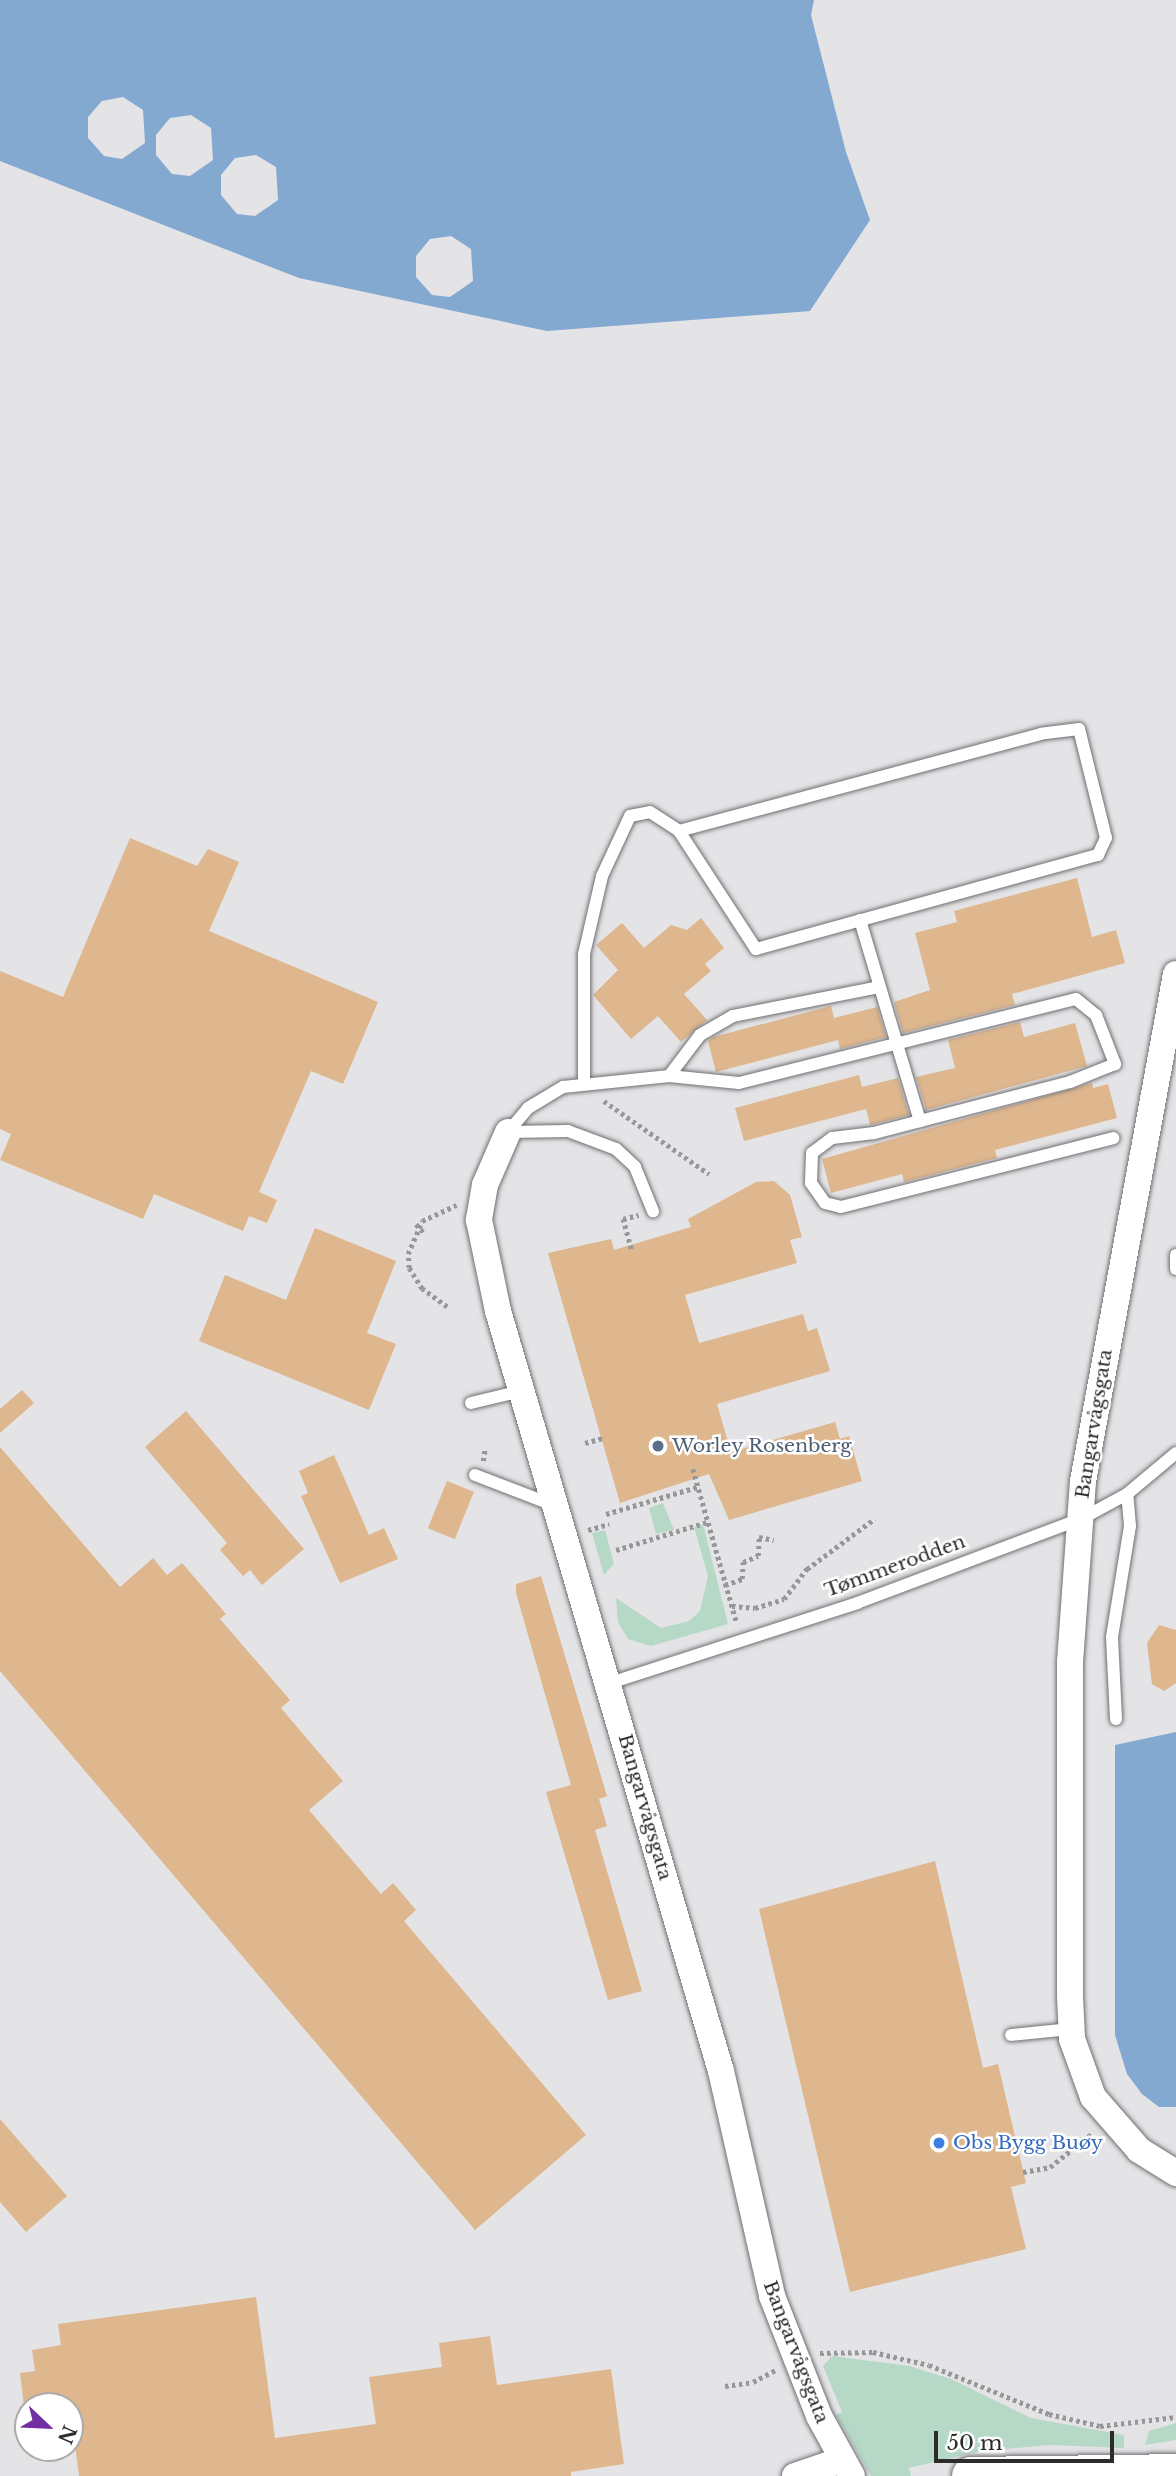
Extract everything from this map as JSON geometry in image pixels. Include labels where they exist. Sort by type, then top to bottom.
[{"type":"highway","points":[[971,2476],[1176,2473]]},
{"type":"street","name":"Bangarvågsgata","points":[[1176,974],[1086,1458],[1070,1662],[1070,2029],[1081,2073],[1108,2120],[1139,2150],[1176,2173]]},
{"type":"street","name":"Bangarvågsgata","points":[[508,1132],[485,1185],[479,1220],[521,1391],[553,1505],[610,1683],[720,2071],[772,2296],[819,2416],[847,2468]]},
{"type":"street","points":[[795,2476],[847,2468]]},
{"type":"lane","points":[[584,1084],[580,992],[602,876],[630,816],[650,812],[679,831],[757,949],[1098,855],[1106,838],[1079,729],[1041,734],[679,831]]},
{"type":"lane","points":[[860,920],[920,1121]]},
{"type":"lane","points":[[669,1076],[700,1035],[733,1016],[880,987]]},
{"type":"lane","points":[[508,1132],[536,1101],[570,1086],[669,1076],[739,1083],[1076,999],[1096,1015],[1115,1064],[1070,1082],[920,1121],[820,1143],[809,1162],[815,1192],[825,1203],[841,1207],[1113,1138]]},
{"type":"lane","points":[[508,1132],[568,1132],[617,1149],[635,1167],[653,1211]]},
{"type":"lane","points":[[1176,1255],[1176,1269]]},
{"type":"lane","points":[[471,1403],[521,1391]]},
{"type":"lane","name":"Tømmerodden","points":[[610,1683],[1081,1519],[1127,1494],[1176,1454]]},
{"type":"lane","points":[[475,1475],[553,1505]]},
{"type":"lane","points":[[1116,1719],[1112,1637],[1130,1526],[1127,1494]]},
{"type":"lane","points":[[1011,2035],[1070,2029]]},
{"type":"path","points":[[570,1086],[620,1109],[709,1174]]},
{"type":"path","points":[[447,1307],[422,1289],[408,1268],[410,1241],[417,1225],[447,1207],[462,1205],[467,1194]]},
{"type":"path","points":[[631,1249],[623,1219],[653,1211]]},
{"type":"path","points":[[417,1225],[425,1234]]},
{"type":"path","points":[[585,1443],[602,1438]]},
{"type":"path","points":[[693,1469],[741,1639]]},
{"type":"path","points":[[606,1514],[697,1487]]},
{"type":"path","points":[[732,1606],[755,1608],[784,1599],[823,1556],[874,1518]]},
{"type":"path","points":[[616,1549],[707,1522]]},
{"type":"path","points":[[588,1530],[609,1524]]},
{"type":"path","points":[[725,1584],[742,1579],[743,1562],[758,1556],[759,1537],[774,1540]]},
{"type":"path","points":[[1023,2172],[1050,2167],[1095,2131]]},
{"type":"path","points":[[811,2354],[873,2352],[900,2357],[946,2370],[1049,2414],[1100,2426],[1176,2417]]},
{"type":"path","points":[[725,2386],[753,2382],[779,2368]]},
{"type":"green space","points":[[663,1503],[674,1530],[656,1534],[649,1508]]},
{"type":"green space","points":[[703,1524],[728,1624],[651,1646],[628,1639],[618,1622],[616,1598],[661,1628],[689,1621],[700,1611],[708,1576],[694,1527]]},
{"type":"green space","points":[[605,1530],[614,1564],[604,1575],[592,1533]]},
{"type":"green space","points":[[832,2356],[909,2366],[951,2379],[1031,2418],[1124,2435],[1124,2448],[1050,2445],[981,2451],[909,2468],[911,2476],[871,2476],[836,2415],[842,2412],[823,2366]]},
{"type":"green space","points":[[1176,2423],[1176,2440],[1145,2445],[1149,2431]]},
{"type":"water","points":[[0,0],[814,0],[811,15],[846,152],[870,220],[810,311],[547,331],[299,278],[0,161]],"holes":[[[123,97],[143,110],[145,143],[122,159],[104,156],[88,138],[88,117],[102,101]],[[191,115],[211,128],[213,160],[190,176],[172,174],[156,155],[156,135],[170,118]],[[256,155],[276,167],[278,200],[255,216],[237,214],[221,195],[221,175],[235,158]],[[451,236],[471,249],[473,281],[450,297],[432,295],[416,277],[416,256],[430,239]]]},
{"type":"water","points":[[1176,1732],[1176,2107],[1159,2107],[1142,2094],[1127,2074],[1115,2035],[1115,1745]]},
{"type":"building","points":[[130,838],[197,866],[208,849],[239,862],[209,931],[378,1002],[343,1084],[311,1071],[259,1192],[277,1200],[267,1223],[249,1216],[243,1231],[154,1194],[143,1219],[0,1160],[11,1134],[0,1129],[0,971],[63,997]]},
{"type":"building","points":[[1077,878],[1092,937],[1116,930],[1125,963],[1012,994],[1015,1005],[903,1033],[894,1002],[930,990],[915,933],[957,922],[954,911]]},
{"type":"building","points":[[701,918],[724,948],[705,964],[711,971],[684,994],[707,1020],[681,1042],[658,1016],[631,1039],[593,995],[618,970],[596,945],[622,923],[644,948],[671,925],[687,930]]},
{"type":"building","points":[[831,1006],[834,1018],[877,1007],[886,1037],[840,1049],[838,1040],[716,1072],[708,1041],[713,1037]]},
{"type":"building","points":[[1020,1022],[1024,1037],[1075,1023],[1087,1066],[926,1110],[916,1077],[955,1068],[948,1040]]},
{"type":"building","points":[[859,1075],[862,1087],[898,1078],[909,1115],[870,1125],[866,1109],[744,1141],[735,1108]]},
{"type":"building","points":[[1092,1083],[1093,1088],[1108,1084],[1117,1118],[995,1150],[997,1158],[904,1182],[902,1174],[831,1193],[822,1159]]},
{"type":"building","points":[[774,1181],[790,1195],[802,1237],[790,1240],[797,1263],[685,1295],[699,1343],[803,1314],[808,1331],[817,1328],[830,1371],[717,1404],[731,1452],[835,1422],[840,1439],[849,1436],[862,1481],[729,1520],[709,1474],[620,1503],[548,1253],[611,1239],[614,1250],[691,1227],[688,1219],[756,1182]]},
{"type":"building","points":[[315,1228],[396,1261],[367,1333],[396,1344],[369,1410],[199,1341],[225,1275],[286,1300]]},
{"type":"building","points":[[22,1390],[34,1403],[0,1433],[0,1409]]},
{"type":"building","points":[[186,1411],[304,1549],[262,1585],[250,1570],[243,1576],[220,1550],[227,1543],[145,1447]]},
{"type":"building","points":[[0,1447],[120,1587],[153,1558],[167,1575],[182,1563],[226,1614],[220,1619],[290,1700],[281,1708],[343,1781],[309,1810],[381,1894],[393,1883],[416,1910],[404,1921],[586,2135],[475,2230],[0,1671]]},
{"type":"building","points":[[334,1455],[369,1535],[384,1528],[398,1559],[340,1583],[301,1496],[308,1493],[299,1471]]},
{"type":"building","points":[[447,1481],[474,1492],[455,1539],[428,1528]]},
{"type":"building","points":[[541,1576],[607,1796],[599,1799],[607,1826],[595,1830],[642,1991],[608,2000],[546,1792],[571,1785],[516,1593],[516,1584]]},
{"type":"building","points":[[1159,1625],[1176,1630],[1176,1683],[1164,1691],[1152,1684],[1147,1643]]},
{"type":"building","points":[[935,1861],[983,2068],[998,2064],[1026,2183],[1011,2187],[1026,2249],[850,2292],[759,1909]]},
{"type":"building","points":[[0,2119],[67,2196],[26,2232],[0,2202]]},
{"type":"building","points":[[256,2297],[275,2438],[376,2424],[369,2377],[442,2367],[439,2343],[490,2336],[497,2385],[611,2369],[624,2464],[571,2472],[571,2476],[79,2476],[77,2462],[84,2462],[84,2392],[22,2392],[20,2373],[35,2371],[32,2350],[61,2345],[58,2324]]},
{"type":"place","name":"Worley Rosenberg","points":[[658,1446]]},
{"type":"place","name":"Obs Bygg Buøy","points":[[939,2143]]}]
